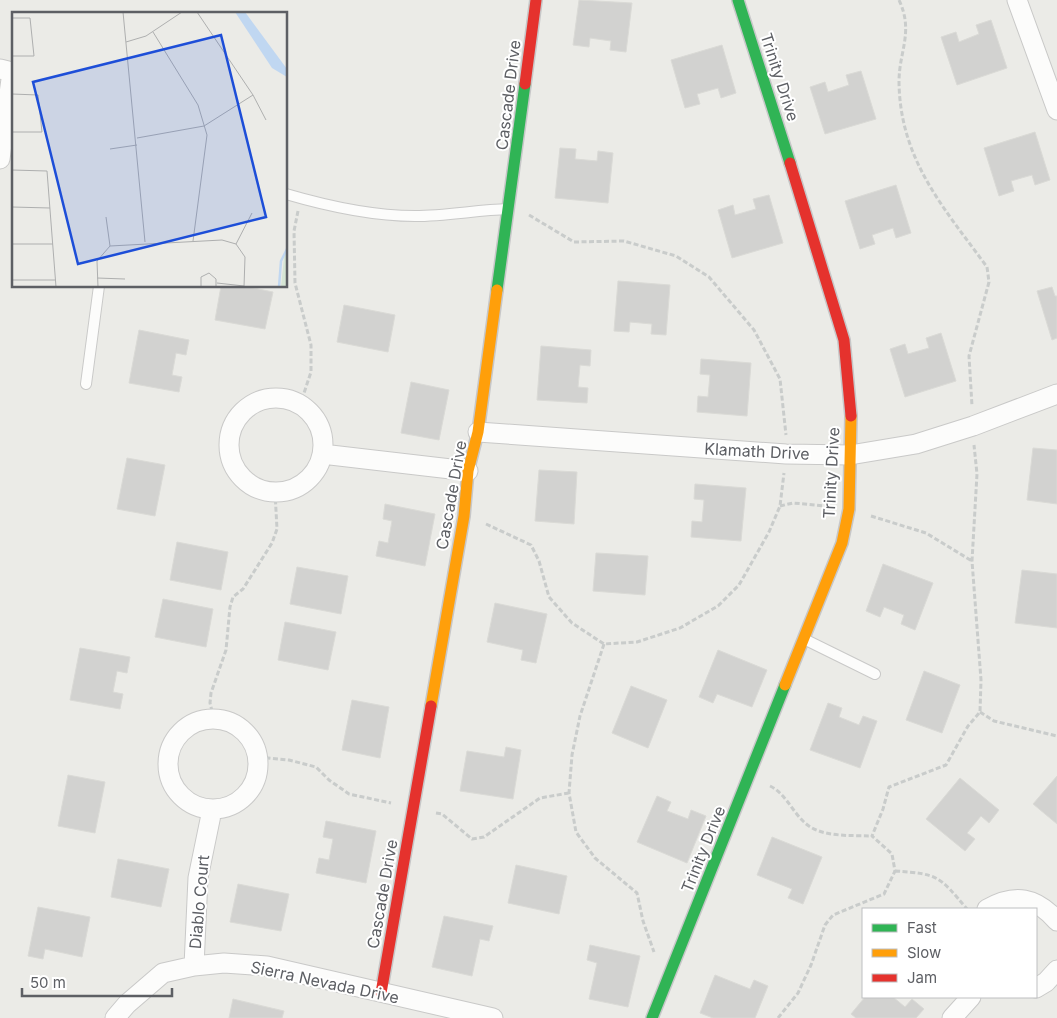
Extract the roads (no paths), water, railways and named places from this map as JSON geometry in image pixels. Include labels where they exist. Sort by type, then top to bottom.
[{"type":"street","name":"Cascade Drive","points":[[381,993],[464,516],[468,472],[478,432],[510,210],[536,0]]},
{"type":"street","name":"Trinity Drive","points":[[652,1018],[842,542],[848,509],[851,400],[844,340],[771,100],[738,0]]},
{"type":"street","points":[[1017,0],[1057,110]]},
{"type":"street","points":[[0,159],[6,70]]},
{"type":"street","name":"Klamath Drive","points":[[478,432],[786,454],[850,455],[916,444],[973,426],[1057,394]]},
{"type":"street","points":[[276,397],[307,409],[317,422],[323,437],[322,454],[317,469],[306,482],[291,490],[275,492],[258,489],[244,481],[234,468],[228,452],[229,435],[235,420],[245,408],[260,400],[276,397]]},
{"type":"street","points":[[322,454],[468,472]]},
{"type":"street","points":[[214,719],[230,722],[243,730],[253,742],[258,757],[258,773],[252,788],[242,800],[228,807],[212,810],[196,807],[183,798],[173,786],[168,771],[168,756],[174,741],[184,729],[198,721],[214,719]]},
{"type":"street","name":"Diablo Court","points":[[194,966],[198,878],[212,810]]},
{"type":"street","points":[[989,908],[1002,901],[1018,899],[1034,902],[1048,910],[1057,921]]},
{"type":"street","name":"Sierra Nevada Drive","points":[[115,1018],[127,1004],[163,973],[194,966],[224,963],[267,966],[493,1018]]},
{"type":"street","points":[[1037,987],[1046,982],[1057,970]]},
{"type":"street","points":[[952,1018],[970,998]]},
{"type":"lane","points":[[288,195],[365,212],[416,216],[477,210],[510,210]]},
{"type":"lane","points":[[86,384],[99,288]]},
{"type":"lane","points":[[804,639],[875,674]]}]
